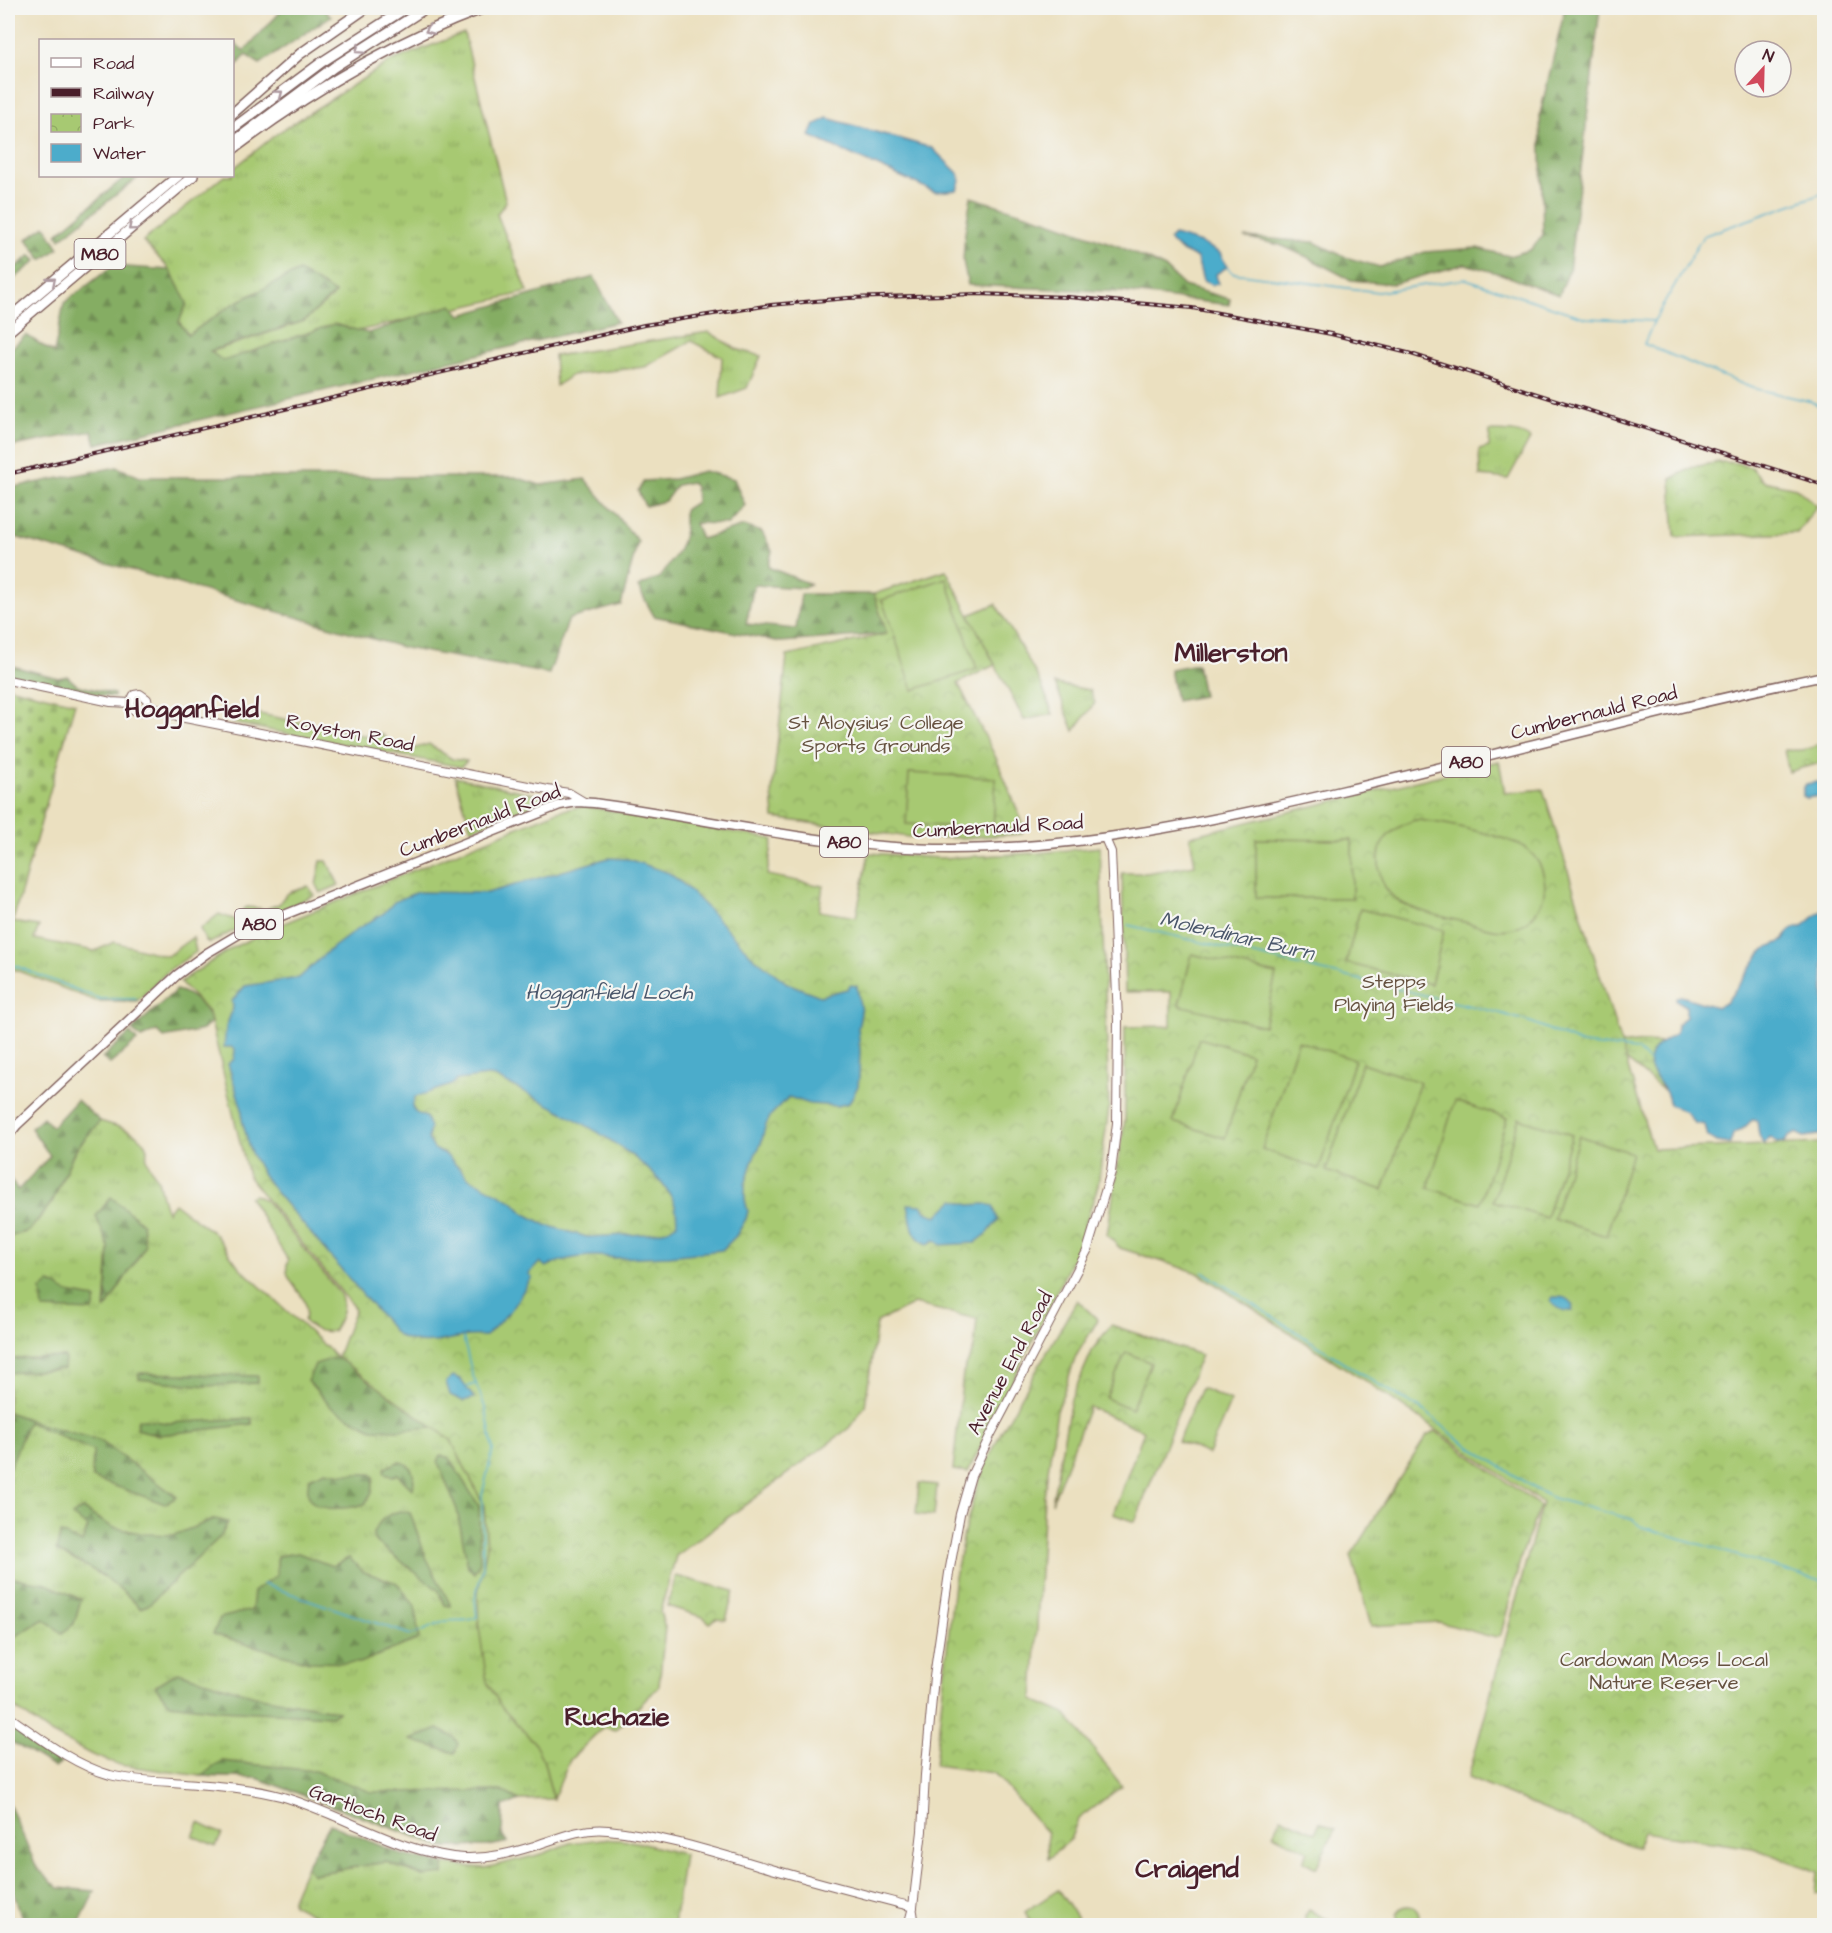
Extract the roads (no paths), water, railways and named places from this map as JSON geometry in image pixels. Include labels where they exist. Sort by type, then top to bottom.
[{"type":"highway","points":[[234,112],[300,54],[366,8]]},
{"type":"highway","points":[[234,128],[322,62],[406,8]]},
{"type":"highway","points":[[234,141],[334,67],[426,8]]},
{"type":"highway","points":[[234,149],[302,99],[368,60],[419,34],[484,8]]},
{"type":"highway","points":[[105,237],[167,177]]},
{"type":"highway","name":"M80","points":[[8,319],[177,177]]},
{"type":"highway","name":"M80","points":[[8,332],[192,177]]},
{"type":"highway","points":[[148,214],[198,177]]},
{"type":"main road","name":"Cumbernauld Road","points":[[8,1136],[177,975],[207,953],[244,931],[545,810],[567,804],[584,802],[891,847],[951,849],[1105,838],[1198,823],[1301,800],[1611,724],[1824,676]]},
{"type":"street","points":[[8,680],[111,702],[130,703]]},
{"type":"street","points":[[140,694],[147,699],[148,705],[144,710],[138,712],[130,703],[134,695],[140,694]]},
{"type":"street","name":"Royston Road","points":[[148,705],[180,717],[569,793],[584,802]]},
{"type":"street","name":"Royston Road","points":[[548,790],[562,796],[567,804]]},
{"type":"street","name":"Avenue End Road","points":[[912,1907],[922,1831],[934,1677],[960,1514],[971,1476],[990,1436],[1087,1251],[1111,1172],[1117,1123],[1118,1020],[1111,852],[1105,838]]},
{"type":"street","name":"Gartloch Road","points":[[8,1716],[66,1756],[108,1774],[128,1779],[246,1789],[281,1797],[437,1855],[485,1858],[587,1831],[604,1830],[646,1834],[912,1907]]},
{"type":"street","points":[[908,1926],[912,1907]]},
{"type":"street","points":[[912,1907],[915,1926]]},
{"type":"water","points":[[827,118],[932,148],[959,174],[960,181],[957,190],[935,192],[810,136],[815,125]]},
{"type":"water","points":[[1174,235],[1201,243],[1220,253],[1227,267],[1216,274],[1218,284],[1212,285],[1203,281],[1197,258],[1180,250],[1169,240]]},
{"type":"water","points":[[1824,781],[1824,795],[1807,798],[1803,796],[1806,784]]},
{"type":"water","name":"Hogganfield Loch","points":[[608,858],[628,859],[669,873],[709,910],[752,956],[787,983],[820,996],[847,989],[851,985],[857,986],[861,1013],[858,1028],[860,1051],[858,1086],[849,1103],[837,1106],[810,1104],[789,1097],[771,1115],[745,1185],[748,1211],[746,1219],[736,1236],[722,1250],[669,1256],[614,1258],[588,1256],[561,1261],[546,1267],[540,1262],[529,1274],[532,1277],[511,1310],[486,1336],[468,1336],[430,1342],[414,1341],[397,1335],[262,1173],[251,1153],[242,1120],[242,1109],[228,1064],[234,1059],[235,1050],[231,1047],[224,1047],[226,1027],[233,1008],[232,1001],[245,986],[299,978],[327,952],[384,913],[394,902],[417,892],[487,893]],"holes":[[[495,1077],[596,1131],[646,1167],[664,1186],[675,1205],[677,1223],[667,1230],[647,1234],[587,1237],[546,1225],[525,1214],[512,1201],[469,1178],[445,1154],[434,1149],[428,1139],[430,1128],[426,1117],[416,1113],[412,1107],[415,1097],[451,1085],[457,1080]]]},
{"type":"water","points":[[1824,910],[1824,1134],[1804,1137],[1797,1133],[1788,1137],[1785,1142],[1778,1143],[1770,1137],[1763,1144],[1757,1121],[1752,1120],[1733,1134],[1730,1144],[1717,1142],[1708,1137],[1705,1125],[1694,1123],[1686,1112],[1669,1105],[1665,1091],[1649,1063],[1656,1047],[1676,1033],[1677,1024],[1686,1017],[1686,1006],[1676,1000],[1676,997],[1681,996],[1716,1007],[1726,1003],[1761,953],[1768,947],[1783,941],[1792,929],[1802,927]]},
{"type":"water","points":[[954,1200],[970,1205],[993,1206],[998,1220],[988,1233],[975,1243],[941,1245],[935,1240],[928,1244],[922,1241],[913,1228],[908,1204],[921,1205],[928,1213],[937,1216]]},
{"type":"water","points":[[1553,1297],[1569,1300],[1573,1304],[1572,1311],[1555,1306],[1550,1301]]},
{"type":"water","points":[[453,1376],[460,1379],[474,1398],[463,1401],[450,1395],[446,1382]]},
{"type":"waterway","points":[[1227,267],[1233,273],[1378,292],[1466,279],[1586,318],[1654,321],[1703,236],[1824,193]]},
{"type":"waterway","points":[[1654,321],[1644,344],[1752,388],[1813,402],[1824,409]]},
{"type":"waterway","name":"Molendinar Burn","points":[[1128,925],[1496,1012],[1533,1023],[1582,1044],[1637,1050],[1649,1062]]},
{"type":"waterway","name":"Molendinar Burn","points":[[8,963],[100,999],[137,999]]},
{"type":"waterway","points":[[1203,1272],[1376,1383],[1425,1411],[1457,1438],[1553,1498],[1634,1520],[1640,1526],[1824,1582]]},
{"type":"waterway","points":[[263,1584],[411,1635],[443,1622],[477,1617],[475,1599],[483,1567],[482,1495],[493,1450],[486,1410],[472,1373],[463,1337]]},
{"type":"waterway","points":[[467,1387],[475,1384]]},
{"type":"railway","points":[[8,474],[644,325],[771,305],[848,298],[977,294],[1068,297],[1192,308],[1331,334],[1408,353],[1824,485]]},
{"type":"district","name":"Millerston","points":[[1231,653]]},
{"type":"district","name":"Hogganfield","points":[[192,709]]},
{"type":"district","name":"Ruchazie","points":[[617,1717]]},
{"type":"district","name":"Craigend","points":[[1187,1869]]},
{"type":"park label","name":"St Aloysius' College Sports Grounds","points":[[876,734]]},
{"type":"park label","name":"Stepps Playing Fields","points":[[1394,994]]},
{"type":"park label","name":"Cardowan Moss Local Nature Reserve","points":[[1664,1672]]}]
